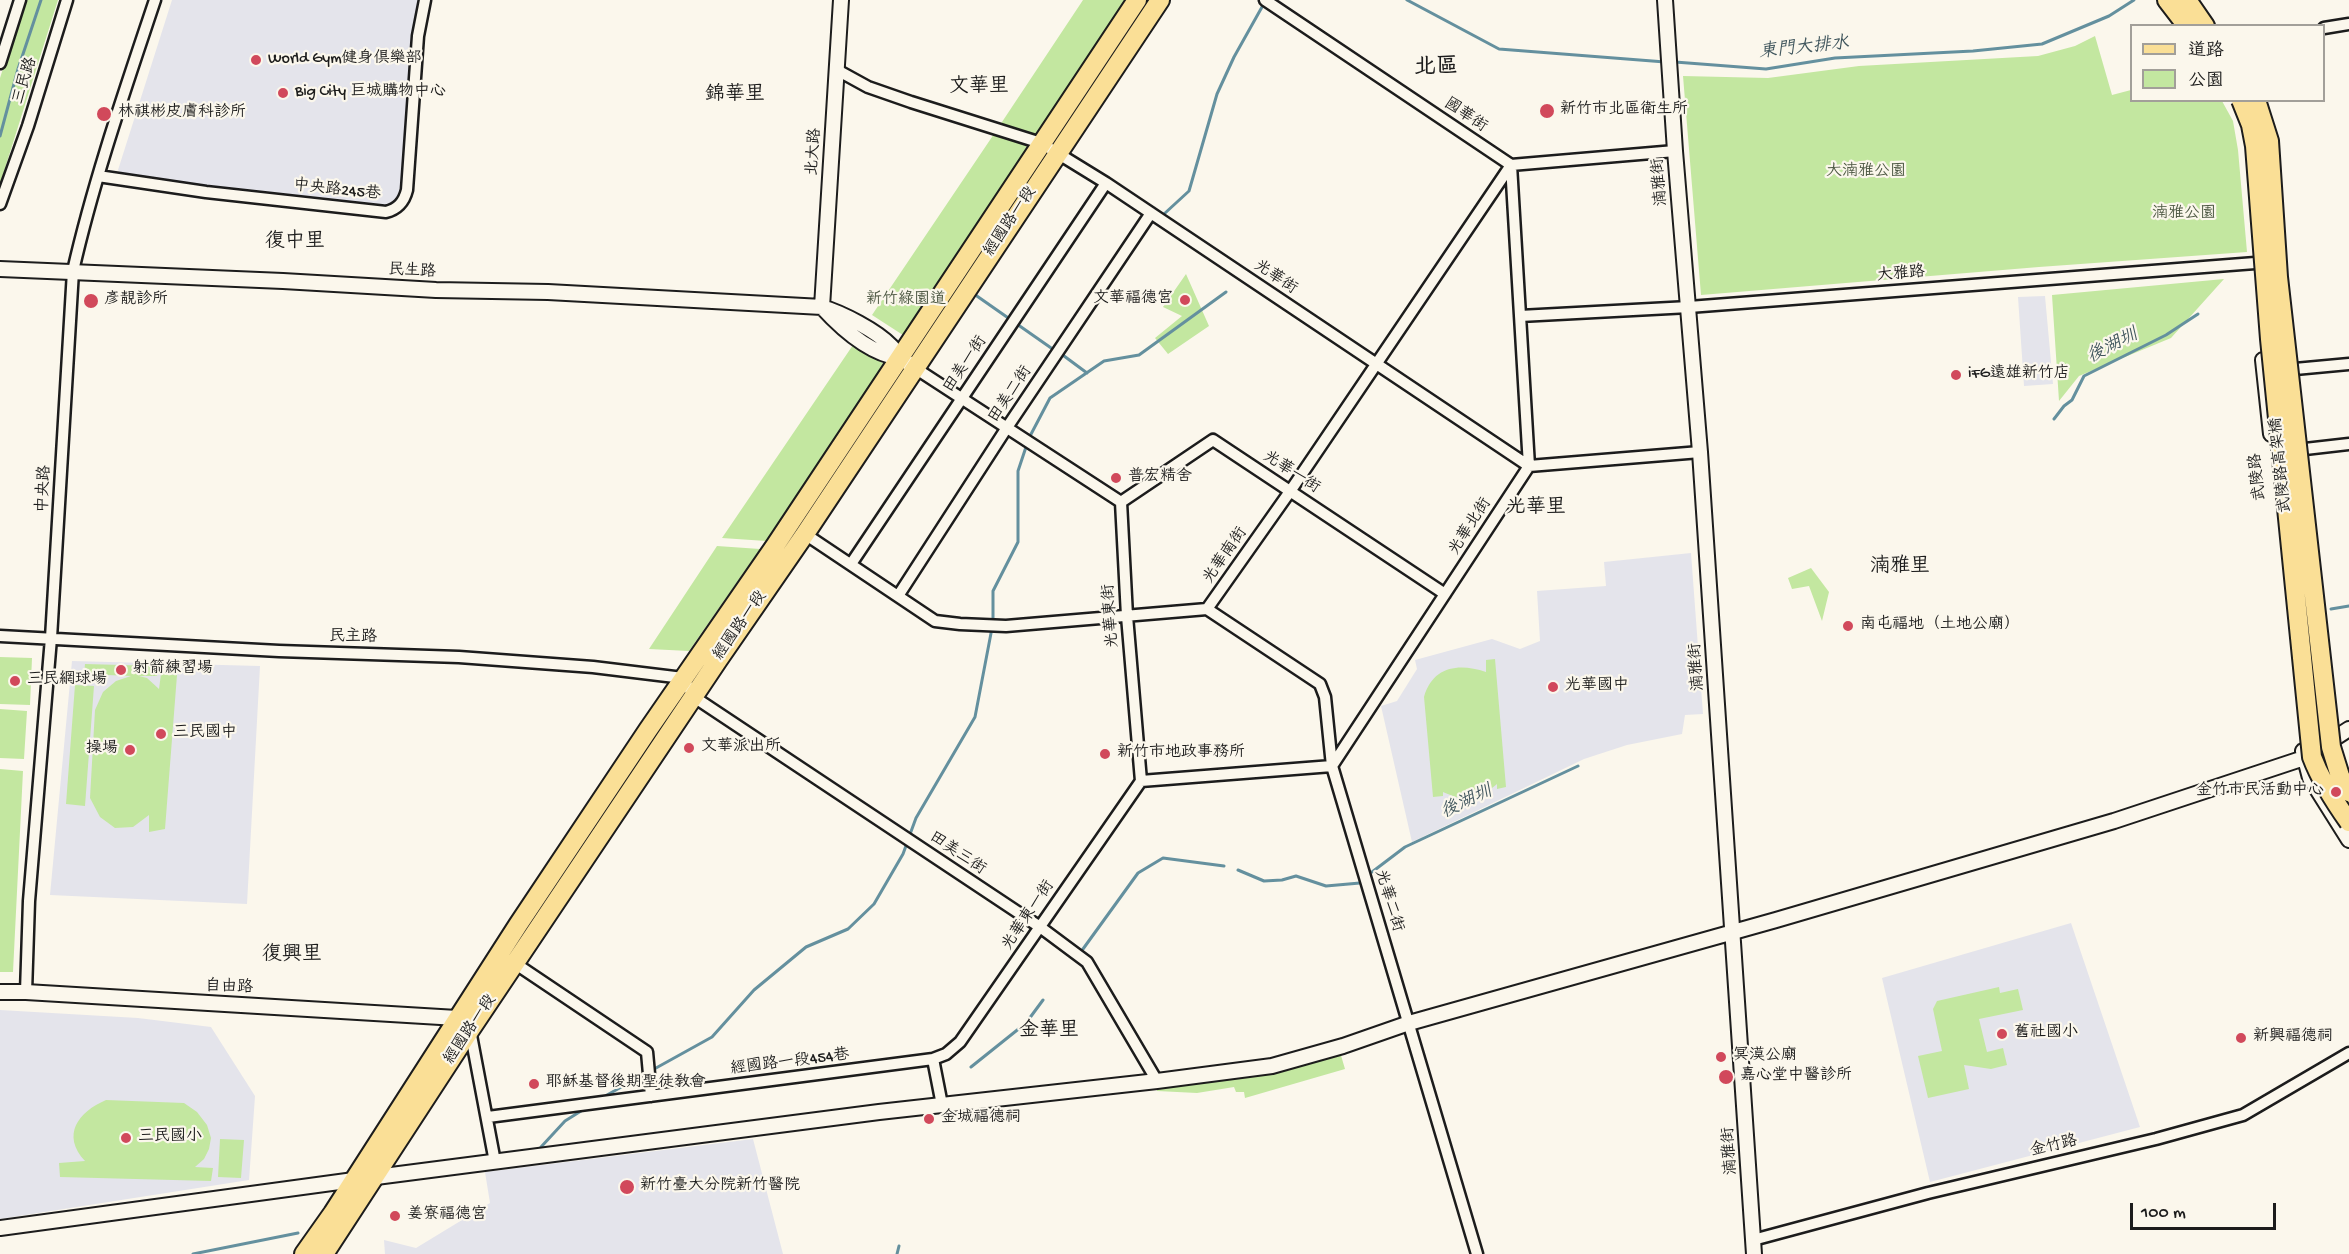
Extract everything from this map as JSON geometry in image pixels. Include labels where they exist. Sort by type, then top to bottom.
[{"type":"main road","name":"經國路一段","points":[[304,1254],[464,1024],[516,964],[805,534],[1041,143],[1137,0]]},
{"type":"main road","name":"經國路一段","points":[[324,1254],[376,1177],[464,1024],[683,678],[1057,153],[1161,0]]},
{"type":"main road","points":[[2173,2],[2186,24]]},
{"type":"main road","points":[[2173,2],[2194,24]]},
{"type":"main road","points":[[2173,2],[2202,24]]},
{"type":"main road","name":"武陵路高架橋","points":[[2242,102],[2251,125],[2255,146],[2270,339],[2312,757],[2330,795],[2349,822]]},
{"type":"main road","name":"武陵路高架橋","points":[[2257,102],[2269,141],[2278,277],[2331,747],[2340,776],[2349,792]]},
{"type":"main road","points":[[2287,287],[2278,315],[2277,336],[2321,747],[2327,772],[2349,814]]},
{"type":"main road","points":[[2258,290],[2277,336]]},
{"type":"main road","points":[[2327,772],[2349,806]]},
{"type":"street","name":"三民路","points":[[0,63],[20,0]]},
{"type":"street","name":"三民路","points":[[0,204],[67,0]]},
{"type":"street","name":"中央路","points":[[26,992],[29,896],[51,638],[73,272],[99,176],[155,0]]},
{"type":"street","name":"中央路245巷","points":[[99,176],[217,193],[386,212],[393,210],[405,199],[407,190],[418,36],[425,0]]},
{"type":"street","name":"北大路","points":[[822,307],[841,0]]},
{"type":"street","name":"國華街","points":[[1265,0],[1511,165]]},
{"type":"street","name":"湳雅街","points":[[1665,0],[1700,453],[1754,1247]]},
{"type":"street","points":[[2197,0],[2214,24]]},
{"type":"street","points":[[2173,2],[2178,24]]},
{"type":"street","points":[[2325,28],[2349,24]]},
{"type":"street","name":"光華街","points":[[837,70],[868,87],[1041,143],[1106,183],[1529,466]]},
{"type":"street","name":"武陵路","points":[[2234,102],[2246,134],[2266,393],[2304,758],[2310,778],[2349,840]]},
{"type":"street","points":[[2263,102],[2275,139],[2284,263],[2337,738],[2340,760],[2349,778]]},
{"type":"street","points":[[1675,151],[1511,165],[1529,466],[1700,453]]},
{"type":"street","name":"光華南街","points":[[805,534],[935,621],[1006,626],[1207,609],[1291,490],[1511,165]]},
{"type":"street","name":"田美一街","points":[[851,564],[1106,183]]},
{"type":"street","name":"田美二街","points":[[898,596],[1006,429],[1151,213]]},
{"type":"street","name":"大雅路","points":[[1520,316],[1689,307],[2255,262],[2284,263]]},
{"type":"street","name":"民生路","points":[[0,269],[436,290],[560,293],[822,307]]},
{"type":"street","points":[[822,307],[834,321],[884,356],[907,363],[1121,502]]},
{"type":"street","points":[[2295,369],[2349,364]]},
{"type":"street","name":"光華一街","points":[[1121,502],[1213,440],[1445,594]]},
{"type":"street","points":[[2305,448],[2349,444]]},
{"type":"street","name":"光華北街","points":[[1332,766],[1529,466]]},
{"type":"street","name":"光華東街","points":[[1121,502],[1126,616],[1141,781]]},
{"type":"street","name":"光華二街","points":[[1207,609],[1320,684],[1325,697],[1332,766],[1477,1254]]},
{"type":"street","name":"民主路","points":[[0,636],[279,651],[459,657],[593,667],[683,678]]},
{"type":"street","points":[[683,678],[694,698]]},
{"type":"street","name":"田美三街","points":[[694,698],[1040,927],[1088,962],[1157,1081]]},
{"type":"street","points":[[0,1228],[376,1177],[942,1105],[1272,1066],[1343,1046],[1409,1023],[1732,933],[2114,820],[2304,758],[2349,729]]},
{"type":"street","points":[[1141,781],[1332,766]]},
{"type":"street","name":"光華東一街","points":[[933,1059],[946,1054],[960,1042],[1141,781]]},
{"type":"street","points":[[516,964],[647,1052],[651,1096]]},
{"type":"street","name":"自由路","points":[[0,992],[464,1024]]},
{"type":"street","points":[[464,1024],[488,1117],[495,1162]]},
{"type":"street","name":"金竹路","points":[[1754,1247],[1928,1193],[2156,1139],[2243,1115],[2349,1053]]},
{"type":"street","points":[[933,1059],[942,1105]]},
{"type":"street","name":"經國路一段454巷","points":[[488,1117],[933,1059]]},
{"type":"shaded area","points":[[172,0],[421,0],[400,196],[385,207],[320,202],[122,174],[118,170]]},
{"type":"shaded area","points":[[2045,296],[2053,384],[2024,386],[2018,297]]},
{"type":"shaded area","name":"光華國中","points":[[1691,553],[1703,714],[1685,715],[1682,734],[1627,745],[1584,759],[1412,842],[1381,706],[1397,701],[1417,669],[1415,660],[1492,639],[1520,649],[1540,641],[1537,591],[1606,586],[1604,562]]},
{"type":"shaded area","name":"三民國中","points":[[72,661],[260,666],[247,904],[50,895]]},
{"type":"shaded area","name":"舊社國小","points":[[2071,923],[2140,1127],[1930,1182],[1882,978]]},
{"type":"shaded area","name":"三民國小","points":[[0,1010],[138,1018],[211,1027],[255,1096],[249,1180],[0,1219]]},
{"type":"shaded area","name":"新竹臺大分院新竹醫院","points":[[753,1139],[783,1254],[385,1254],[384,1240],[416,1248],[490,1203],[485,1172]]},
{"type":"green space","points":[[25,0],[58,0],[0,184],[0,78]]},
{"type":"green space","points":[[1083,0],[1132,0],[1038,137],[1000,125]]},
{"type":"green space","name":"大湳雅公園","points":[[2095,36],[2112,95],[2130,90],[2130,102],[2223,102],[2233,121],[2238,150],[2247,252],[1701,295],[1683,76],[1768,78],[1859,66],[2038,56],[2075,46]]},
{"type":"green space","name":"新竹綠園道","points":[[994,134],[1032,146],[906,337],[872,315]]},
{"type":"green space","points":[[1186,274],[1209,326],[1168,354],[1155,338],[1182,316],[1163,307]]},
{"type":"green space","points":[[2224,279],[2171,338],[2079,376],[2059,401],[2052,295]]},
{"type":"green space","name":"新竹綠園道","points":[[853,345],[886,365],[766,541],[722,538]]},
{"type":"green space","points":[[717,546],[760,549],[689,651],[649,649]]},
{"type":"green space","points":[[1811,568],[1829,592],[1822,621],[1809,586],[1792,589],[1788,578]]},
{"type":"green space","name":"三民網球場","points":[[0,657],[32,658],[30,705],[0,704]]},
{"type":"green space","points":[[1495,659],[1506,787],[1497,789],[1497,784],[1484,794],[1465,799],[1443,792],[1443,796],[1433,797],[1424,697],[1428,687],[1440,673],[1448,670],[1466,668],[1486,672],[1486,660]]},
{"type":"green space","points":[[85,664],[158,666],[157,676],[139,676],[147,678],[159,689],[161,674],[177,675],[165,829],[149,832],[149,815],[133,827],[115,828],[100,817],[90,798],[95,710],[103,692],[116,681],[131,676],[84,674]]},
{"type":"green space","points":[[75,685],[94,686],[85,806],[66,804]]},
{"type":"green space","name":"三民網球場","points":[[0,709],[27,711],[24,759],[0,758]]},
{"type":"green space","points":[[0,769],[23,771],[13,972],[0,972]]},
{"type":"green space","points":[[1999,987],[2000,993],[2018,989],[2023,1010],[1979,1019],[1987,1052],[2003,1048],[2007,1065],[1991,1069],[1964,1065],[1969,1089],[1928,1098],[1918,1056],[1942,1051],[1933,1009],[1937,1001]]},
{"type":"green space","points":[[1340,1052],[1345,1069],[1245,1098],[1244,1092],[1236,1092],[1234,1087],[1197,1093],[1157,1091],[1156,1085]]},
{"type":"green space","points":[[106,1100],[184,1103],[197,1112],[207,1125],[211,1138],[204,1159],[195,1167],[213,1168],[211,1181],[60,1177],[59,1163],[85,1161],[74,1142],[76,1125],[88,1111]]},
{"type":"green space","points":[[220,1139],[244,1140],[241,1178],[218,1177]]},
{"type":"waterway","points":[[0,136],[18,69],[41,0]]},
{"type":"waterway","name":"東門大排水","points":[[1407,0],[1499,49],[1665,62]]},
{"type":"waterway","name":"東門大排水","points":[[1675,62],[1766,69],[1835,58],[1973,51],[2042,44],[2109,16],[2134,0]]},
{"type":"waterway","points":[[1164,214],[1189,191],[1217,94],[1234,57],[1262,7]]},
{"type":"waterway","points":[[1029,438],[1050,398],[1104,361],[1139,355],[1226,292]]},
{"type":"waterway","points":[[974,294],[1054,350]]},
{"type":"waterway","name":"後湖圳","points":[[2054,419],[2072,400],[2084,376],[2166,335],[2198,314]]},
{"type":"waterway","points":[[1060,353],[1087,373]]},
{"type":"waterway","points":[[993,622],[993,591],[1018,542],[1018,471],[1027,444]]},
{"type":"waterway","points":[[2331,609],[2349,606]]},
{"type":"waterway","points":[[909,837],[916,818],[975,717],[992,628]]},
{"type":"waterway","name":"後湖圳","points":[[1372,872],[1405,847],[1578,766]]},
{"type":"waterway","points":[[656,1068],[712,1037],[754,990],[806,947],[848,929],[874,904],[907,843]]},
{"type":"waterway","name":"後湖圳","points":[[1083,949],[1138,873],[1163,858],[1224,866]]},
{"type":"waterway","name":"後湖圳","points":[[1238,870],[1264,881],[1296,876],[1326,886],[1360,883]]},
{"type":"waterway","name":"後湖圳","points":[[971,1067],[1026,1023],[1043,1000]]},
{"type":"waterway","points":[[607,1095],[641,1076]]},
{"type":"waterway","points":[[541,1147],[565,1121],[581,1111]]},
{"type":"waterway","points":[[193,1254],[298,1233]]},
{"type":"waterway","name":"後湖圳","points":[[897,1254],[899,1246]]},
{"type":"place","name":"World Gym健身俱樂部","points":[[256,60]]},
{"type":"place","name":"Big City 巨城購物中心","points":[[283,93]]},
{"type":"place","name":"新竹市北區衛生所","points":[[1547,111]]},
{"type":"place","name":"林祺彬皮膚科診所","points":[[104,114]]},
{"type":"place","name":"文華福德宮","points":[[1185,300]]},
{"type":"place","name":"彥靚診所","points":[[91,301]]},
{"type":"place","name":"iFG遠雄新竹店","points":[[1956,375]]},
{"type":"place","name":"普宏精舍","points":[[1116,478]]},
{"type":"place","name":"南屯福地（土地公廟）","points":[[1848,626]]},
{"type":"place","name":"射箭練習場","points":[[121,670]]},
{"type":"place","name":"三民網球場","points":[[15,681]]},
{"type":"place","name":"光華國中","points":[[1553,687]]},
{"type":"place","name":"三民國中","points":[[161,734]]},
{"type":"place","name":"文華派出所","points":[[689,748]]},
{"type":"place","name":"操場","points":[[130,750]]},
{"type":"place","name":"新竹市地政事務所","points":[[1105,754]]},
{"type":"place","name":"金竹市民活動中心","points":[[2336,792]]},
{"type":"place","name":"舊社國小","points":[[2002,1034]]},
{"type":"place","name":"新興福德祠","points":[[2241,1038]]},
{"type":"place","name":"冥漠公廟","points":[[1721,1057]]},
{"type":"place","name":"嘉心堂中醫診所","points":[[1726,1077]]},
{"type":"place","name":"耶穌基督後期聖徒教會","points":[[534,1084]]},
{"type":"place","name":"金城福德祠","points":[[929,1119]]},
{"type":"place","name":"三民國小","points":[[126,1138]]},
{"type":"place","name":"新竹臺大分院新竹醫院","points":[[627,1187]]},
{"type":"place","name":"姜寮福德宮","points":[[395,1216]]},
{"type":"district","name":"北區","points":[[1436,69]]},
{"type":"district","name":"文華里","points":[[979,88]]},
{"type":"district","name":"錦華里","points":[[735,96]]},
{"type":"district","name":"復中里","points":[[295,243]]},
{"type":"district","name":"光華里","points":[[1536,509]]},
{"type":"district","name":"湳雅里","points":[[1900,568]]},
{"type":"district","name":"復興里","points":[[292,956]]},
{"type":"district","name":"金華里","points":[[1049,1032]]},
{"type":"park label","name":"湳雅公園","points":[[2184,215]]}]
